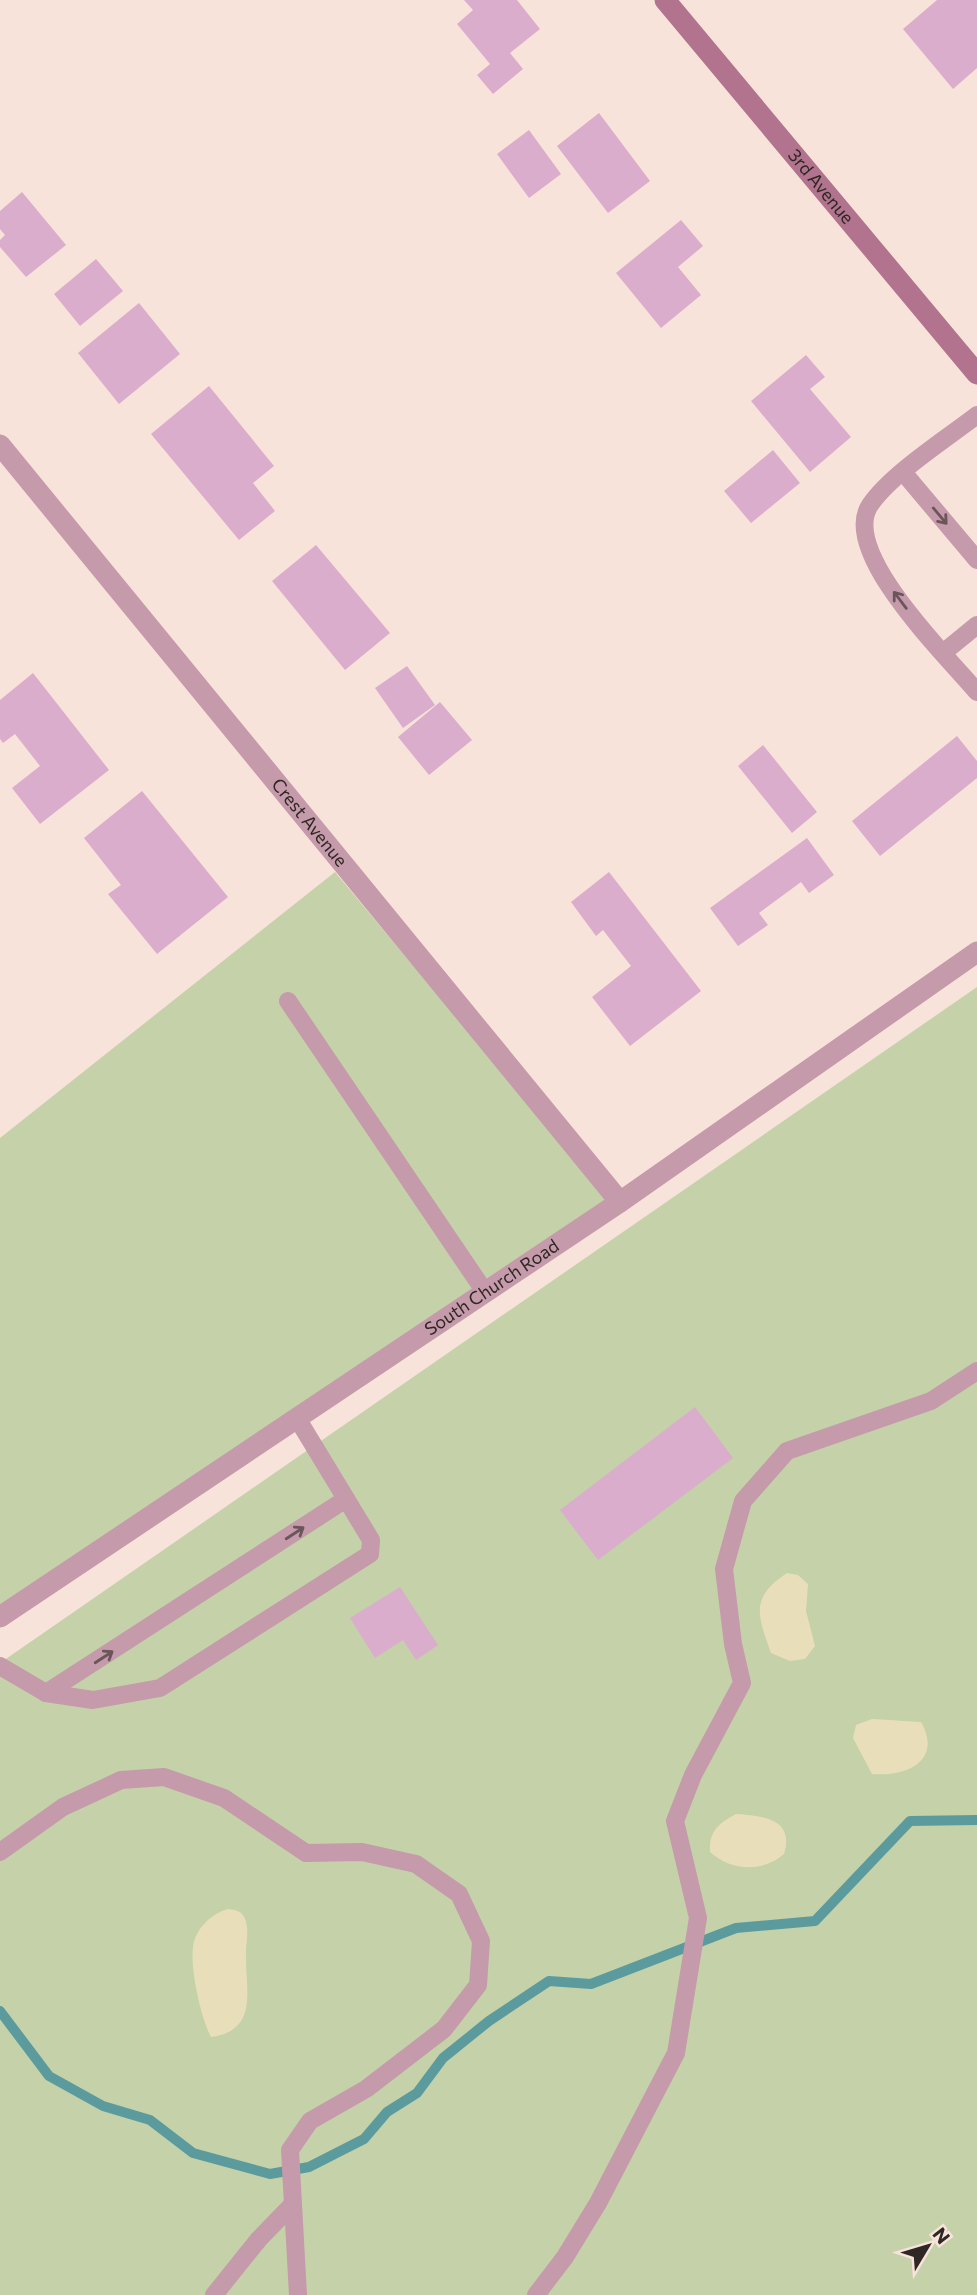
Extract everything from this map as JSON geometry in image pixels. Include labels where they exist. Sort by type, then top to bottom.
[{"type":"street","name":"3rd Avenue","points":[[666,0],[977,374]]},
{"type":"street","name":"Crest Avenue","points":[[0,445],[620,1202]]},
{"type":"street","name":"South Church Road","points":[[0,1617],[620,1202],[977,952]]},
{"type":"lane","points":[[977,415],[903,472],[869,506],[864,534],[880,574],[977,692]]},
{"type":"lane","points":[[903,472],[977,559]]},
{"type":"lane","points":[[944,652],[977,625]]},
{"type":"lane","points":[[288,1001],[485,1292]]},
{"type":"lane","points":[[536,2295],[565,2257],[598,2203],[677,2053],[698,1918],[676,1821],[693,1775],[742,1683],[733,1644],[724,1569],[743,1501],[787,1451],[932,1401],[977,1371]]},
{"type":"lane","points":[[0,1666],[46,1693],[93,1700],[160,1688],[370,1554],[371,1540],[297,1418]]},
{"type":"lane","points":[[46,1693],[346,1499]]},
{"type":"lane","points":[[0,1852],[63,1807],[121,1780],[164,1777],[224,1798],[306,1853],[362,1852],[415,1864],[459,1894],[481,1941],[478,1985],[444,2029],[366,2089],[310,2121],[290,2150],[298,2295]]},
{"type":"lane","points":[[214,2295],[293,2199]]},
{"type":"green space","points":[[335,872],[608,1199],[0,1606],[0,1138]]},
{"type":"green space","points":[[977,987],[977,2295],[0,2295],[0,1663]]},
{"type":"sand","points":[[787,1573],[798,1575],[808,1584],[806,1611],[815,1646],[805,1659],[790,1661],[771,1653],[760,1618],[762,1600],[767,1591]]},
{"type":"sand","points":[[872,1719],[921,1722],[927,1736],[927,1747],[918,1764],[897,1773],[872,1774],[853,1738],[856,1725]]},
{"type":"sand","points":[[736,1814],[766,1818],[781,1826],[786,1842],[784,1854],[766,1864],[747,1867],[727,1863],[710,1852],[713,1833],[724,1821]]},
{"type":"sand","points":[[228,1909],[236,1910],[244,1916],[246,1924],[246,2008],[236,2027],[211,2037],[197,1993],[193,1947],[197,1934],[205,1923]]},
{"type":"building","points":[[464,0],[517,0],[540,29],[510,53],[523,69],[493,94],[477,75],[490,64],[457,24],[473,10]]},
{"type":"building","points":[[937,0],[977,0],[977,68],[953,89],[903,29]]},
{"type":"building","points":[[599,113],[650,181],[608,213],[557,146]]},
{"type":"building","points":[[529,130],[561,174],[529,198],[497,154]]},
{"type":"building","points":[[22,192],[66,245],[26,277],[0,247],[0,240],[5,235],[0,229],[0,211]]},
{"type":"building","points":[[681,220],[703,246],[678,267],[701,295],[661,328],[616,273]]},
{"type":"building","points":[[96,259],[123,291],[80,326],[54,294]]},
{"type":"building","points":[[139,303],[180,354],[119,404],[78,353]]},
{"type":"building","points":[[806,355],[825,377],[810,389],[851,437],[810,472],[751,401]]},
{"type":"building","points":[[209,386],[274,466],[253,483],[275,511],[239,540],[151,434]]},
{"type":"building","points":[[773,450],[800,483],[751,523],[724,491]]},
{"type":"building","points":[[316,545],[390,633],[345,670],[272,581]]},
{"type":"building","points":[[407,666],[435,705],[403,728],[375,688]]},
{"type":"building","points":[[33,673],[109,770],[40,824],[12,788],[40,766],[15,734],[3,743],[0,739],[0,700]]},
{"type":"building","points":[[440,702],[472,740],[429,775],[398,737]]},
{"type":"building","points":[[957,736],[977,761],[977,778],[880,856],[852,821]]},
{"type":"building","points":[[763,745],[817,812],[792,833],[738,766]]},
{"type":"building","points":[[142,791],[228,897],[157,954],[108,894],[121,885],[84,838]]},
{"type":"building","points":[[807,838],[834,875],[809,893],[801,882],[759,913],[768,925],[738,946],[710,908]]},
{"type":"building","points":[[609,872],[701,991],[630,1046],[592,997],[631,966],[603,930],[596,936],[571,902]]},
{"type":"building","points":[[695,1407],[733,1458],[598,1560],[560,1510]]},
{"type":"building","points":[[400,1587],[438,1645],[416,1660],[403,1640],[375,1658],[350,1618]]},
{"type":"waterway","points":[[0,2011],[49,2076],[103,2106],[150,2120],[193,2153],[270,2174],[309,2167],[364,2139],[387,2112],[417,2093],[443,2058],[489,2021],[549,1981],[591,1984],[736,1928],[815,1921],[910,1821],[977,1820]]}]
